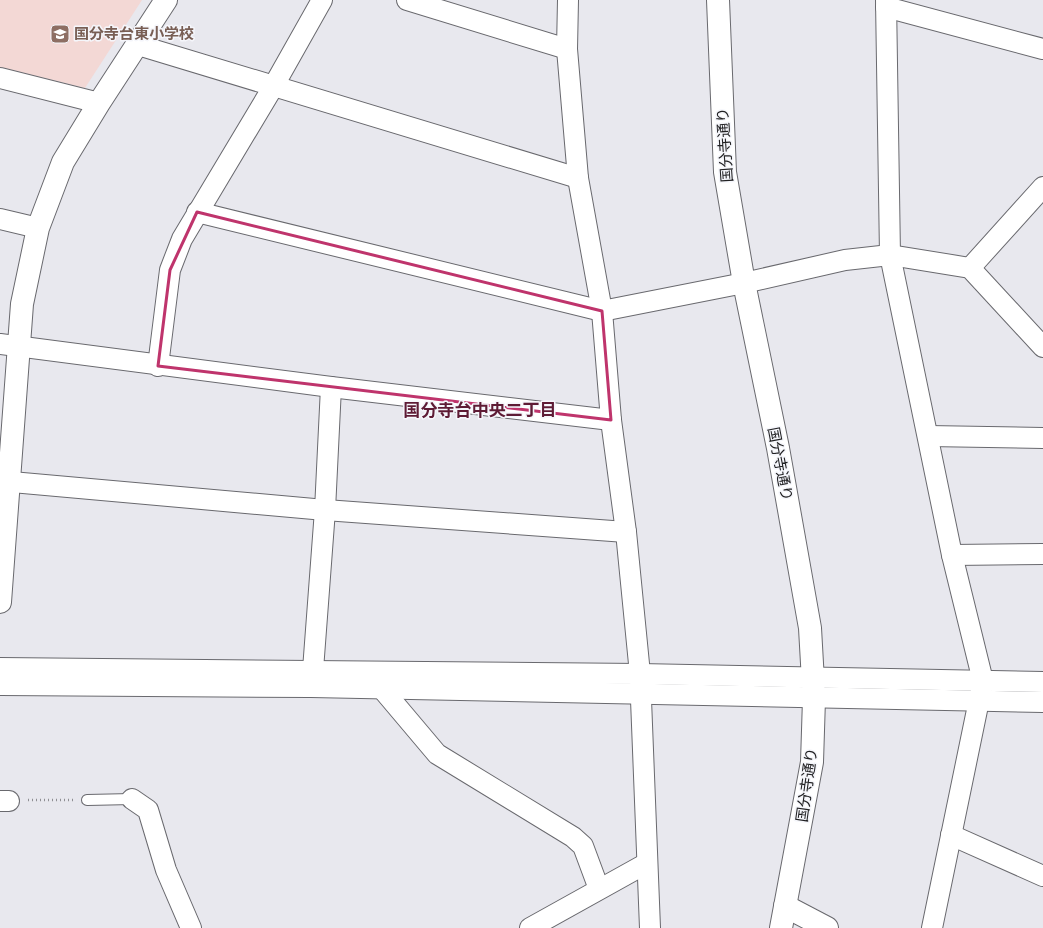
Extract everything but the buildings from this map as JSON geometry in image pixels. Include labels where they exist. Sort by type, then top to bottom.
[{"type":"street","points":[[0,602],[9,346],[22,304],[38,228],[63,162],[99,103],[166,0]]},
{"type":"street","points":[[158,366],[170,270],[182,239],[274,87],[322,0]]},
{"type":"street","points":[[407,0],[567,48]]},
{"type":"street","points":[[568,0],[567,48],[578,178],[602,311],[611,420],[626,532],[640,674],[650,928]]},
{"type":"street","name":"国分寺通り","points":[[718,0],[725,172],[744,283],[778,448],[810,628],[814,699],[812,762],[781,928]]},
{"type":"street","points":[[932,928],[983,681],[952,555],[890,255],[886,4],[1043,49]]},
{"type":"street","points":[[138,44],[274,87],[578,178]]},
{"type":"street","points":[[0,78],[99,103]]},
{"type":"street","points":[[970,268],[1043,187]]},
{"type":"street","points":[[197,212],[602,311],[744,283],[845,260],[890,255],[970,268],[1043,347]]},
{"type":"street","points":[[0,219],[38,228]]},
{"type":"street","points":[[9,346],[158,366],[611,420]]},
{"type":"street","points":[[312,679],[325,510],[331,387]]},
{"type":"street","points":[[928,436],[1043,438]]},
{"type":"street","points":[[5,482],[325,510],[626,532]]},
{"type":"street","points":[[952,555],[1043,554]]},
{"type":"street","points":[[0,668],[312,679],[383,690],[1043,702]]},
{"type":"street","points":[[0,685],[640,674],[1043,682]]},
{"type":"street","points":[[383,690],[437,754],[573,837],[583,846],[599,889]]},
{"type":"street","points":[[132,800],[148,810],[166,870],[191,928]]},
{"type":"street","points":[[951,835],[1043,876]]},
{"type":"street","points":[[530,928],[647,863]]},
{"type":"street","points":[[785,906],[827,928]]},
{"type":"lane","points":[[87,800],[132,800]]},
{"type":"path","points":[[5,801],[87,800]]},
{"type":"highlighted area","points":[[197,212],[602,311],[611,420],[331,387],[158,366],[170,270]]},
{"type":"shaded area","name":"国分寺台東小学校","points":[[0,0],[142,0],[85,88],[0,67]]},
{"type":"place","name":"国分寺台東小学校","points":[[60,34]]},
{"type":"district","name":"国分寺台中央二丁目","points":[[480,410]]}]
